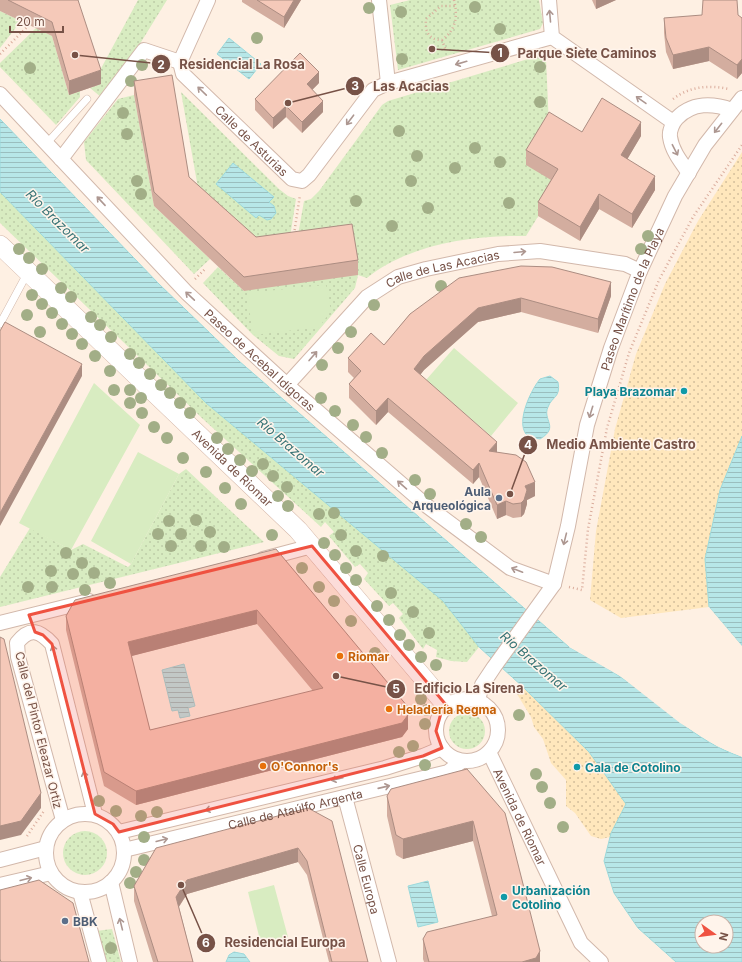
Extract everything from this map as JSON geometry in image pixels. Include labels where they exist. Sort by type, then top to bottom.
[{"type":"street","points":[[61,159],[144,50],[180,62],[208,0]]},
{"type":"street","points":[[379,0],[388,83]]},
{"type":"street","points":[[549,0],[552,37],[674,122]]},
{"type":"street","name":"Calle de Asturias","points":[[180,62],[183,74],[292,179],[302,181],[309,175],[373,90],[388,83],[552,37]]},
{"type":"street","name":"Paseo de Acebal Idígoras","points":[[0,94],[186,293],[288,386],[440,516],[510,568],[554,584]]},
{"type":"street","name":"Paseo Marítimo de la Playa","points":[[478,700],[482,685],[554,584],[568,526],[587,425],[611,348],[640,270],[675,196],[705,145],[732,110],[739,94]]},
{"type":"street","points":[[689,173],[673,148],[669,136],[674,122],[685,110],[699,105],[720,106],[732,110]]},
{"type":"street","name":"Avenida de Riomar","points":[[0,245],[298,530],[447,706]]},
{"type":"street","name":"Calle de Las Acacias","points":[[288,386],[367,297],[398,277],[426,269],[498,254],[540,251],[625,264],[640,270]]},
{"type":"street","points":[[252,562],[312,546]]},
{"type":"street","points":[[0,623],[105,597]]},
{"type":"street","points":[[29,615],[35,632],[43,635],[52,644],[95,814]]},
{"type":"street","name":"Calle del Pintor Eleazar Ortiz","points":[[35,632],[24,634],[17,643],[18,657],[63,820]]},
{"type":"street","points":[[467,699],[478,700],[490,710],[498,723],[496,744],[481,758],[472,761],[462,761],[447,754],[442,748],[436,731],[441,713],[447,706],[456,701],[467,699]]},
{"type":"street","name":"Calle de Ataúlfo Argenta","points":[[119,832],[385,768],[423,756],[442,748]]},
{"type":"street","name":"Avenida de Riomar","points":[[489,752],[581,943],[601,962]]},
{"type":"street","name":"Calle de Ataúlfo Argenta","points":[[124,850],[448,772],[462,761]]},
{"type":"street","name":"Calle Europa","points":[[345,797],[389,962]]},
{"type":"street","points":[[78,814],[95,814],[112,824],[119,832],[124,850],[124,862],[119,873],[111,882],[93,891],[80,892],[70,889],[59,882],[51,873],[46,861],[46,848],[52,832],[63,820],[78,814]]},
{"type":"street","points":[[0,860],[46,848]]},
{"type":"street","points":[[0,886],[51,873]]},
{"type":"street","points":[[111,882],[130,962]]},
{"type":"street","points":[[80,892],[99,962]]},
{"type":"lane","points":[[46,143],[87,99]]},
{"type":"lane","points":[[0,324],[28,272]]},
{"type":"path","points":[[454,0],[455,6],[456,18],[453,29],[442,40],[434,40],[425,28],[426,19],[441,6],[455,6]]},
{"type":"path","points":[[0,54],[29,25]]},
{"type":"path","points":[[668,102],[680,93],[700,86],[739,94]]},
{"type":"path","points":[[554,584],[582,590],[588,529],[607,428],[629,353],[660,280],[693,218],[742,145]]},
{"type":"path","points":[[293,239],[302,181]]},
{"type":"path","points":[[195,280],[206,268]]},
{"type":"highlighted area","points":[[312,546],[447,706],[441,713],[436,731],[442,748],[423,756],[119,832],[113,824],[95,814],[52,644],[43,635],[35,632],[29,615]]},
{"type":"green space","points":[[138,0],[167,0],[138,47],[101,97],[90,88],[101,84],[98,74]]},
{"type":"green space","points":[[410,0],[539,0],[543,23],[540,29],[398,70],[390,5]]},
{"type":"green space","points":[[0,11],[21,21],[0,48]]},
{"type":"green space","points":[[36,28],[52,36],[69,95],[80,91],[80,97],[56,125],[0,67],[0,63]]},
{"type":"green space","points":[[538,56],[546,59],[549,126],[558,184],[526,236],[485,237],[442,244],[402,257],[384,266],[367,278],[358,275],[355,288],[294,359],[279,356],[253,335],[203,283],[218,267],[244,291],[298,235],[304,201],[311,199],[319,191],[382,105],[388,101]]},
{"type":"green space","points":[[181,92],[279,189],[288,196],[296,199],[290,237],[257,241],[198,188]]},
{"type":"green space","points":[[134,95],[154,206],[210,259],[194,274],[86,160],[84,142],[118,99]]},
{"type":"green space","points":[[0,192],[206,403],[443,601],[479,647],[467,662],[451,661],[436,657],[437,650],[426,644],[423,649],[399,618],[403,614],[393,603],[389,606],[364,579],[368,573],[360,564],[355,567],[329,536],[334,532],[325,522],[321,527],[203,419],[0,223]]},
{"type":"green space","points":[[326,285],[331,311],[319,327],[253,335],[247,293]]},
{"type":"green space","points":[[454,348],[518,403],[491,436],[426,380]]},
{"type":"green space","points":[[94,383],[140,425],[71,550],[19,523]]},
{"type":"green space","points":[[138,452],[179,474],[131,564],[91,541]]},
{"type":"green space","points":[[186,469],[264,542],[0,607],[0,577],[30,528],[71,550],[83,544],[128,567],[179,474]]},
{"type":"green space","points":[[467,713],[480,718],[485,731],[480,744],[467,749],[454,744],[449,731],[454,718]]},
{"type":"green space","points":[[85,831],[97,835],[103,841],[107,853],[103,865],[97,871],[85,875],[73,871],[67,865],[63,853],[67,841],[73,835]]},
{"type":"green space","points":[[274,885],[288,937],[261,944],[248,892]]},
{"type":"green space","points":[[112,929],[121,962],[104,962],[96,931]]},
{"type":"sand","name":"Playa Brazomar","points":[[742,152],[742,436],[720,490],[705,559],[709,607],[621,618],[590,600],[596,531],[615,429],[636,354],[665,284],[698,221]]},
{"type":"sand","name":"Cala de Cotolino","points":[[523,687],[589,752],[626,804],[610,837],[601,839],[591,836],[575,813],[566,806],[566,780],[551,763],[543,739],[534,727],[531,717],[517,694]]},
{"type":"water","points":[[229,38],[261,64],[249,79],[217,54]]},
{"type":"water","name":"Río Brazomar","points":[[0,119],[159,284],[239,361],[569,647],[600,664],[634,686],[678,721],[708,742],[742,757],[742,962],[676,962],[638,928],[614,893],[604,861],[611,833],[626,804],[589,752],[523,687],[479,647],[443,601],[206,403],[0,192]]},
{"type":"water","points":[[233,163],[274,197],[269,202],[274,206],[276,213],[271,219],[267,220],[259,215],[256,218],[216,184]]},
{"type":"water","points":[[550,376],[558,382],[559,387],[557,394],[548,407],[547,416],[550,427],[549,431],[540,439],[530,437],[526,434],[523,428],[526,406],[536,384],[540,379]]},
{"type":"water","points":[[742,436],[742,646],[709,607],[705,559],[720,490]]},
{"type":"water","points":[[184,664],[195,706],[188,708],[190,716],[180,718],[178,710],[172,711],[162,670]]},
{"type":"water","points":[[428,881],[438,922],[418,927],[408,886]]},
{"type":"water","points":[[234,952],[244,954],[250,962],[226,962],[229,955]]},
{"type":"pier","points":[[709,607],[742,646],[742,648],[707,608]]},
{"type":"pier","points":[[570,645],[621,674],[681,721],[718,745],[742,755],[742,757],[717,746],[680,723],[620,676],[569,647]]},
{"type":"building","points":[[8,0],[78,0],[101,70],[69,81],[52,22]]},
{"type":"building","points":[[257,0],[294,0],[284,17]]},
{"type":"building","points":[[703,0],[737,0],[738,15],[742,18],[742,59],[737,65],[709,47],[673,55],[666,38],[664,18],[702,15]]},
{"type":"building","points":[[300,53],[319,72],[307,84],[323,101],[302,122],[286,106],[273,118],[255,99]]},
{"type":"building","points":[[172,75],[189,177],[256,237],[352,224],[358,260],[244,277],[154,192],[134,81]]},
{"type":"building","points":[[602,98],[641,122],[621,155],[655,176],[632,214],[599,194],[580,227],[538,202],[558,169],[526,150],[549,112],[582,132]]},
{"type":"building","points":[[521,266],[552,267],[611,282],[598,319],[521,298],[478,308],[424,356],[414,369],[497,442],[489,451],[516,455],[526,462],[535,482],[525,486],[527,490],[524,500],[521,503],[513,504],[506,501],[497,505],[479,463],[473,470],[388,398],[376,411],[349,384],[361,371],[348,358],[371,333],[384,345],[410,314],[459,278]]},
{"type":"building","points":[[5,322],[82,364],[0,513],[0,331]]},
{"type":"building","points":[[276,549],[408,707],[408,715],[402,723],[136,791],[104,772],[66,616],[75,600]],"holes":[[[257,610],[323,688],[150,730],[128,642]]]},
{"type":"building","points":[[0,637],[4,639],[41,793],[21,821],[0,826]]},
{"type":"building","name":"Urbanización Cotolino","points":[[467,769],[505,813],[540,951],[536,958],[522,962],[429,962],[423,939],[427,932],[497,915],[473,821],[403,839],[396,835],[387,796],[391,789]]},
{"type":"building","points":[[308,808],[332,821],[368,962],[332,962],[307,861],[298,848],[187,880],[176,897],[193,962],[158,962],[134,886],[156,848]]},
{"type":"building","points":[[39,880],[73,903],[89,962],[1,962],[0,890]]},
{"type":"place","name":"Parque Siete Caminos","points":[[432,49]]},
{"type":"place","name":"Residencial La Rosa","points":[[75,55]]},
{"type":"place","name":"Las Acacias","points":[[288,103]]},
{"type":"place","name":"Playa Brazomar","points":[[684,391]]},
{"type":"place","name":"Medio Ambiente Castro","points":[[510,494]]},
{"type":"place","name":"Aula Arqueológica","points":[[499,498]]},
{"type":"place","name":"Riomar","points":[[340,656]]},
{"type":"place","name":"Edificio La Sirena","points":[[336,676]]},
{"type":"place","name":"Heladería Regma","points":[[389,709]]},
{"type":"place","name":"O'Connor's","points":[[263,766]]},
{"type":"place","name":"Cala de Cotolino","points":[[577,767]]},
{"type":"place","name":"Residencial Europa","points":[[181,885]]},
{"type":"place","name":"Urbanización Cotolino","points":[[504,897]]},
{"type":"place","name":"BBK","points":[[65,921]]}]
